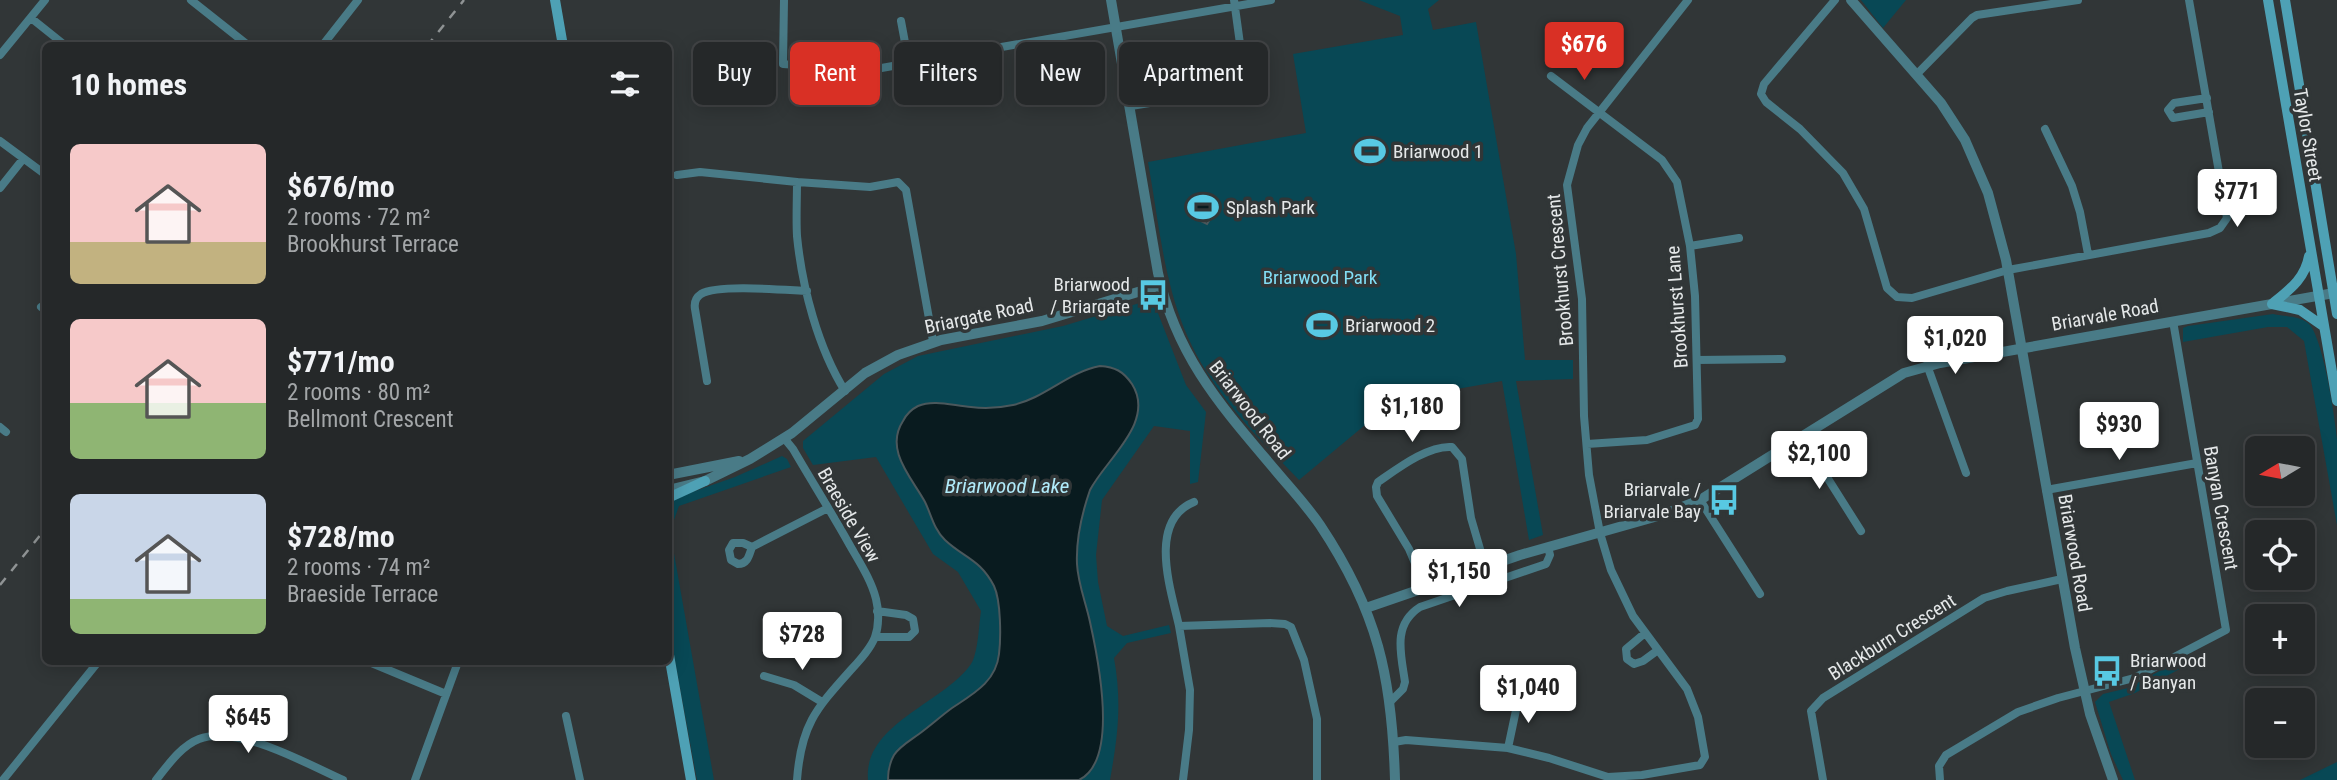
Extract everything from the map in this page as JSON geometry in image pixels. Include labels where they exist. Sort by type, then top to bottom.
[{"type":"main road","points":[[555,0],[562,42]]},
{"type":"main road","name":"Taylor Street","points":[[2267,0],[2337,401]]},
{"type":"main road","name":"Taylor Street","points":[[2285,0],[2336,293],[2337,314]]},
{"type":"main road","points":[[2326,243],[2337,262]]},
{"type":"main road","points":[[2272,304],[2300,278],[2307,268],[2310,250]]},
{"type":"main road","points":[[2272,304],[2300,310],[2323,326]]},
{"type":"main road","points":[[672,496],[705,481]]},
{"type":"main road","points":[[671,665],[691,780]]},
{"type":"street","points":[[0,55],[45,0]]},
{"type":"street","points":[[191,0],[244,42]]},
{"type":"street","points":[[325,42],[358,0]]},
{"type":"street","points":[[784,0],[783,64],[870,69],[894,66]]},
{"type":"street","name":"Briarwood Road","points":[[1111,0],[1161,285],[1178,335],[1194,368],[1222,406],[1319,523],[1366,608],[1380,646],[1391,701],[1395,780]]},
{"type":"street","points":[[1002,47],[1234,3],[1271,0]]},
{"type":"street","name":"Brookhurst Crescent","points":[[1508,748],[1549,758],[1608,778],[1700,765],[1706,752],[1698,717],[1687,689],[1645,633],[1620,591],[1600,533],[1589,475],[1582,299],[1567,185],[1578,145],[1599,112],[1688,0]]},
{"type":"street","points":[[1835,0],[1764,84],[1761,94],[1766,102],[1800,129],[1843,173],[1864,209],[1887,288],[1891,294],[1902,299],[2008,270],[2209,233],[2220,228],[2227,218],[2189,0]]},
{"type":"street","name":"Briarwood Road","points":[[1851,0],[1941,103],[1965,140],[1996,216],[2023,348],[2046,490],[2084,691],[2113,780]]},
{"type":"street","points":[[1917,74],[1972,18],[1987,12],[2038,2],[2078,0]]},
{"type":"street","points":[[1131,106],[1230,90],[1241,84],[1244,73],[1234,3]]},
{"type":"street","points":[[31,18],[61,42]]},
{"type":"street","points":[[901,21],[905,42]]},
{"type":"street","name":"Brookhurst Lane","points":[[1551,76],[1662,160],[1671,172],[1677,182],[1690,246],[1695,296],[1698,419],[1695,425],[1647,440],[1587,444]]},
{"type":"street","points":[[2207,98],[2174,103],[2168,110],[2173,118],[2209,112]]},
{"type":"street","points":[[2045,130],[2072,186],[2088,254]]},
{"type":"street","points":[[0,141],[42,172]]},
{"type":"street","points":[[0,188],[23,159]]},
{"type":"street","points":[[677,175],[700,172],[870,187],[898,182],[906,190],[933,341]]},
{"type":"street","points":[[797,182],[797,237],[807,291],[831,369],[845,391]]},
{"type":"street","points":[[1690,246],[1740,238]]},
{"type":"street","name":"Briargate Road","points":[[672,489],[705,481],[750,459],[784,438],[878,364],[933,341],[1042,321],[1161,285]]},
{"type":"street","points":[[707,381],[694,305],[701,294],[743,289],[807,291]]},
{"type":"street","name":"Briarvale Road","points":[[1366,608],[1485,566],[1665,514],[1700,500],[1886,382],[1927,365],[2336,293]]},
{"type":"street","name":"Banyan Crescent","points":[[2084,691],[2134,678],[2226,630],[2173,321]]},
{"type":"street","points":[[1696,360],[1782,359]]},
{"type":"street","points":[[1927,365],[1966,473]]},
{"type":"street","points":[[1801,436],[1861,531]]},
{"type":"street","name":"Braeside View","points":[[784,438],[864,571],[876,600],[875,637]]},
{"type":"street","points":[[1425,587],[1404,539],[1377,496],[1376,487],[1378,482],[1410,460],[1444,447],[1455,449],[1462,459],[1471,518],[1485,566]]},
{"type":"street","name":"Briargate Road","points":[[672,474],[750,459]]},
{"type":"street","points":[[2046,490],[2197,463]]},
{"type":"street","points":[[1700,500],[1760,594]]},
{"type":"street","points":[[1183,780],[1190,701],[1179,626],[1165,559],[1168,531],[1175,516],[1184,506],[1194,502]]},
{"type":"street","points":[[752,547],[828,508]]},
{"type":"street","points":[[1391,701],[1403,689],[1405,682],[1399,640],[1404,625],[1413,612],[1420,607],[1546,564],[1550,555],[1548,547]]},
{"type":"street","name":"Blackburn Crescent","points":[[1823,780],[1811,711],[1823,698],[1984,598],[2062,579]]},
{"type":"street","points":[[796,780],[803,741],[822,702],[860,659],[875,637],[909,637],[915,631],[912,619],[906,615],[877,611]]},
{"type":"street","points":[[1179,626],[1284,624],[1291,627],[1304,660],[1317,719],[1317,780]]},
{"type":"street","points":[[1645,633],[1626,649],[1627,660],[1634,664],[1658,650]]},
{"type":"street","points":[[3,780],[96,665]]},
{"type":"street","points":[[376,665],[446,694]]},
{"type":"street","points":[[415,780],[457,665]]},
{"type":"street","points":[[764,676],[794,685],[822,702]]},
{"type":"street","points":[[1940,780],[1941,760],[1954,750],[2018,712],[2084,691]]},
{"type":"street","points":[[1394,742],[1406,740],[1508,748],[1519,696]]},
{"type":"street","points":[[566,716],[580,780]]},
{"type":"street","points":[[156,780],[184,748],[200,739],[217,735],[240,737],[343,780]]},
{"type":"green space","name":"Briarwood Park","points":[[1359,0],[1439,0],[1428,9],[1433,30],[1476,22],[1516,254],[1525,360],[1573,360],[1573,379],[1516,381],[1543,535],[1529,540],[1502,381],[1395,400],[1299,480],[1219,391],[1194,350],[1177,308],[1162,246],[1148,162],[1306,133],[1293,54],[1403,35],[1400,16]]},
{"type":"green space","points":[[1861,0],[1906,0],[1883,28]]},
{"type":"green space","points":[[1143,302],[1154,303],[1186,385],[1206,412],[1198,482],[1190,484],[1190,431],[1154,426],[1102,500],[1096,555],[1098,582],[1107,626],[1123,636],[1169,625],[1171,633],[1127,643],[1114,658],[1118,719],[1110,780],[868,780],[870,761],[878,744],[891,729],[959,678],[971,664],[977,646],[981,611],[958,572],[933,554],[876,457],[813,465],[803,448],[803,441],[884,374],[918,356],[1063,326]]},
{"type":"green space","points":[[2273,314],[2305,321],[2314,332],[2319,345],[2337,439],[2337,525],[2304,341],[2287,327],[2268,327],[2183,342],[2183,328],[2188,326]]},
{"type":"green space","points":[[782,456],[791,467],[679,506],[672,525],[672,500]]},
{"type":"green space","points":[[672,542],[714,780],[697,780],[672,644]]},
{"type":"green space","points":[[2184,658],[2187,665],[2135,693],[2109,702],[2135,780],[2123,780],[2111,754],[2095,702],[2103,694],[2128,688]]},
{"type":"green space","points":[[2337,762],[2337,780],[2300,780]]},
{"type":"water","name":"Splash Park","points":[[1208,195],[1212,216],[1207,224],[1197,219],[1193,198]]},
{"type":"water","name":"Briarwood Lake","points":[[1100,366],[1118,370],[1129,380],[1138,398],[1138,412],[1126,440],[1090,490],[1079,537],[1077,555],[1080,586],[1090,622],[1103,707],[1103,731],[1092,769],[1079,780],[888,780],[891,761],[899,749],[988,680],[997,664],[1000,639],[996,593],[989,577],[941,536],[902,463],[897,443],[903,421],[911,410],[924,404],[987,408],[1025,402],[1077,374]]},
{"type":"railway","points":[[430,42],[464,0]]},
{"type":"railway","points":[[0,585],[42,533]]},
{"type":"place","name":"Briarwood 1","points":[[1370,151]]},
{"type":"place","name":"Splash Park","points":[[1203,207]]},
{"type":"place","name":"Briarwood / Briargate","points":[[1153,295]]},
{"type":"place","name":"Briarwood 2","points":[[1322,325]]},
{"type":"place","name":"Briarvale / Briarvale Bay","points":[[1724,500]]},
{"type":"place","name":"Briarwood / Banyan","points":[[2107,671]]}]
